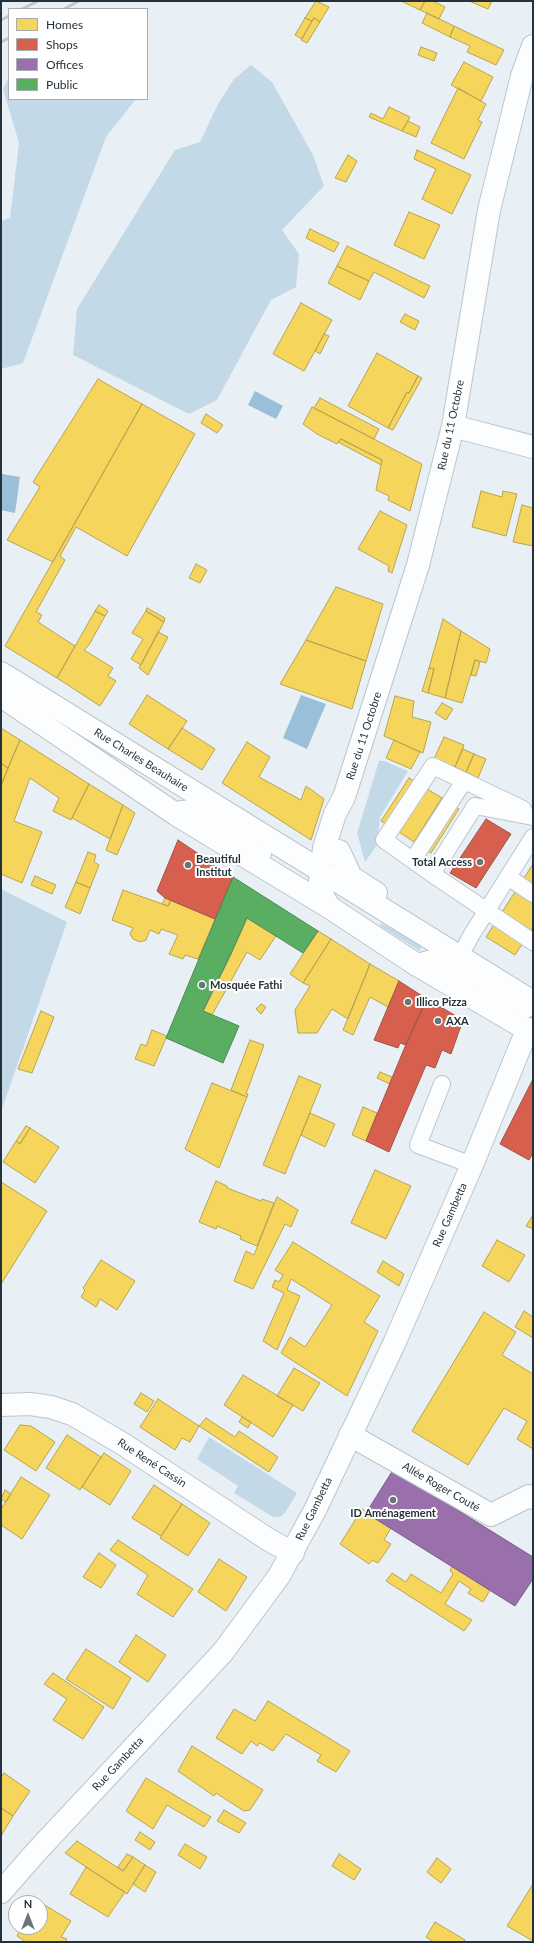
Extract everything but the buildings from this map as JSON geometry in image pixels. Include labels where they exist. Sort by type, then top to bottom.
[{"type":"main road","name":"Rue du 11 Octobre","points":[[324,898],[335,814],[344,797],[418,565],[453,426],[489,210],[522,76],[533,46]]},
{"type":"main road","points":[[453,426],[533,446]]},
{"type":"main road","name":"Rue Charles Beauhaire","points":[[1,673],[406,923],[460,973]]},
{"type":"main road","points":[[1,696],[175,813],[324,898],[418,965],[460,973],[533,1003]]},
{"type":"main road","points":[[304,861],[331,849],[351,877],[398,907],[406,923]]},
{"type":"main road","points":[[460,973],[527,1037]]},
{"type":"main road","name":"Rue Gambetta","points":[[1,1892],[37,1851],[223,1652],[279,1576],[293,1553],[393,1346],[527,1037]]},
{"type":"main road","name":"Rue René Cassin","points":[[1,1405],[30,1404],[51,1407],[72,1414],[123,1444],[269,1540],[293,1553]]},
{"type":"main road","name":"Allée Roger Couté","points":[[350,1435],[491,1515],[529,1496],[533,1498]]},
{"type":"lane","points":[[533,814],[432,766],[384,840],[533,942]]},
{"type":"lane","points":[[413,860],[464,781]]},
{"type":"lane","points":[[432,874],[475,806],[533,817]]},
{"type":"lane","points":[[460,973],[487,910],[532,843]]},
{"type":"lane","points":[[508,877],[533,894]]},
{"type":"lane","points":[[442,1084],[418,1145],[472,1165]]},
{"type":"shaded area","points":[[251,65],[272,82],[313,155],[324,186],[282,230],[299,254],[296,287],[271,300],[217,400],[189,414],[73,355],[77,309],[175,150],[200,142],[218,104],[234,79]]},
{"type":"shaded area","points":[[8,79],[8,100],[135,100],[106,137],[23,363],[1,369],[1,221],[10,218],[19,143],[3,89]]},
{"type":"shaded area","points":[[379,761],[384,761],[408,771],[380,817],[377,845],[365,862],[357,833]]},
{"type":"shaded area","points":[[1,889],[67,922],[1,1112]]},
{"type":"shaded area","points":[[381,923],[421,945],[420,951],[380,926]]},
{"type":"shaded area","points":[[209,1437],[297,1493],[285,1513],[280,1517],[273,1517],[234,1493],[238,1486],[197,1459]]},
{"type":"water","points":[[255,391],[283,406],[276,419],[248,405]]},
{"type":"water","points":[[2,474],[20,477],[15,513],[1,510]]},
{"type":"water","points":[[301,695],[326,704],[307,749],[283,738]]},
{"type":"railway","points":[[24,8],[38,1]]},
{"type":"railway","points":[[66,8],[79,1]]},
{"type":"railway","points":[[1,20],[8,16]]},
{"type":"railway","points":[[1,42],[8,38]]},
{"type":"place","name":"Total Access","points":[[480,862]]},
{"type":"place","name":"Beautiful Institut","points":[[188,865]]},
{"type":"place","name":"Mosquée Fathi","points":[[202,985]]},
{"type":"place","name":"Illico Pizza","points":[[408,1002]]},
{"type":"place","name":"AXA","points":[[438,1021]]},
{"type":"place","name":"ID Aménagement","points":[[393,1500]]}]
